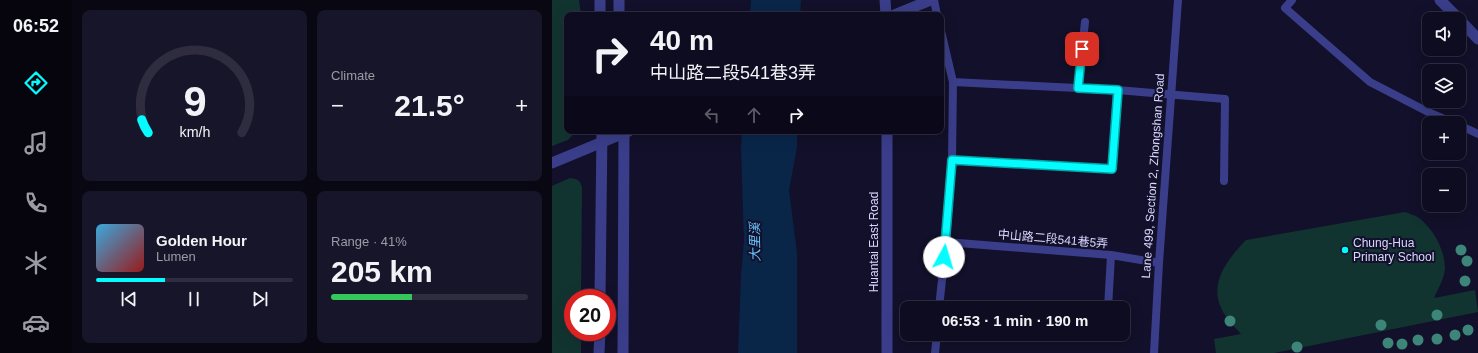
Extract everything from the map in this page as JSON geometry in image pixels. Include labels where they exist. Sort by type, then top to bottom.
[{"type":"street","points":[[600,0],[600,12]]},
{"type":"street","points":[[619,0],[619,12]]},
{"type":"street","points":[[885,0],[886,12]]},
{"type":"street","points":[[902,12],[932,0]]},
{"type":"street","points":[[1440,0],[1452,12]]},
{"type":"street","points":[[1466,26],[1478,38]]},
{"type":"street","points":[[600,289],[602,134]]},
{"type":"street","points":[[552,163],[622,134]]},
{"type":"street","points":[[623,353],[626,134]]},
{"type":"street","name":"Huantai East Road","points":[[887,134],[887,353]]},
{"type":"street","points":[[599,353],[600,341]]},
{"type":"lane","points":[[932,0],[936,12]]},
{"type":"lane","name":"Lane 499, Section 2, Zhongshan Road","points":[[1154,353],[1170,95],[1178,0]]},
{"type":"lane","points":[[1292,0],[1285,8],[1370,82],[1437,116]]},
{"type":"lane","points":[[1078,88],[1085,22]]},
{"type":"lane","points":[[940,301],[952,160],[953,82],[944,44]]},
{"type":"lane","points":[[953,82],[1118,90],[1225,99],[1224,181]]},
{"type":"lane","points":[[952,160],[1112,169],[1118,90]]},
{"type":"lane","points":[[1466,128],[1478,134]]},
{"type":"lane","name":"中山路二段541巷5弄","points":[[946,242],[1111,255],[1159,263]]},
{"type":"lane","points":[[1108,301],[1111,255]]},
{"type":"lane","points":[[936,341],[936,353]]},
{"type":"green space","points":[[552,0],[579,0],[581,12],[564,12],[564,134],[573,134],[568,140],[552,146]]},
{"type":"green space","points":[[570,178],[576,179],[580,182],[582,187],[581,289],[564,289],[564,341],[581,341],[581,353],[552,353],[552,186]]},
{"type":"green space","points":[[1405,212],[1417,217],[1429,228],[1434,234],[1441,248],[1445,269],[1434,298],[1475,290],[1478,312],[1274,353],[1216,353],[1214,339],[1241,334],[1225,315],[1217,294],[1221,274],[1232,256],[1246,240]]},
{"type":"water","points":[[751,0],[801,0],[800,12],[750,12]]},
{"type":"water","name":"大里溪","points":[[742,134],[797,134],[797,147],[789,190],[797,253],[797,353],[738,353],[744,241]]},
{"type":"place","name":"Chung-Hua Primary School","points":[[1345,250]]},
{"type":"route","points":[[944,257],[952,160],[1112,169],[1118,90],[1078,88],[1082,49]]}]
